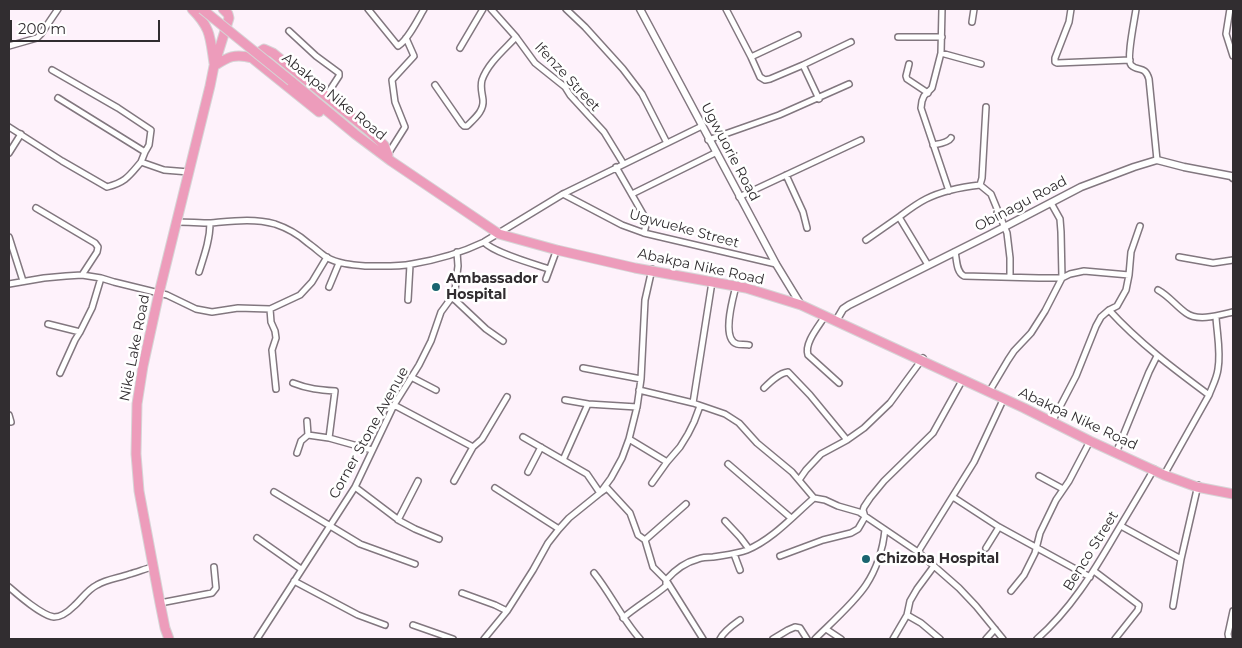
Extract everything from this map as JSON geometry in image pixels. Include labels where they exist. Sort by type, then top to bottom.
[{"type":"main road","points":[[192,9],[201,18],[208,30],[214,66],[236,55],[252,58],[289,86],[357,143],[376,154],[388,155],[384,145],[369,131],[268,50],[262,50],[252,58]]},
{"type":"main road","name":"Abakpa Nike Road","points":[[202,9],[293,79]]},
{"type":"main road","name":"Abakpa Nike Road","points":[[208,9],[293,79],[355,134],[388,155],[430,188],[498,234],[652,270],[746,288],[800,303],[825,316],[836,319]]},
{"type":"main road","name":"Nike Lake Road","points":[[169,639],[152,567],[137,478],[136,419],[142,366],[214,66],[229,18],[223,9]]},
{"type":"main road","name":"Abakpa Nike Road","points":[[652,270],[744,285],[800,303],[1165,474],[1198,486],[1233,492]]},
{"type":"street","points":[[9,46],[37,38],[58,9]]},
{"type":"street","points":[[368,9],[398,46],[406,38],[424,9]]},
{"type":"street","points":[[460,48],[483,9]]},
{"type":"street","name":"Ifenze Street","points":[[491,9],[516,37],[535,63],[565,88],[604,132],[624,163]]},
{"type":"street","points":[[566,9],[585,27],[628,75],[642,94],[667,143]]},
{"type":"street","name":"Ugwuorie Road","points":[[640,9],[715,153],[776,264],[800,303]]},
{"type":"street","points":[[726,9],[760,78],[765,80],[803,65],[851,42]]},
{"type":"street","points":[[942,9],[942,53],[932,88],[924,96],[921,108],[949,190]]},
{"type":"street","points":[[972,22],[974,9]]},
{"type":"street","points":[[1071,9],[1069,22],[1056,58],[1055,62],[1057,64],[1130,60]]},
{"type":"street","points":[[1136,9],[1130,60],[1132,65],[1143,69],[1149,79],[1158,160],[1184,167],[1233,175]]},
{"type":"street","points":[[1230,9],[1226,34],[1233,56]]},
{"type":"street","points":[[289,31],[316,56],[339,73],[326,97]]},
{"type":"street","points":[[751,57],[798,34]]},
{"type":"street","points":[[435,85],[462,124],[467,126],[482,109],[483,101],[480,88],[492,63],[516,37]]},
{"type":"street","points":[[898,37],[942,37]]},
{"type":"street","points":[[388,155],[405,127],[395,102],[392,80],[414,56],[406,38]]},
{"type":"street","points":[[942,53],[981,64]]},
{"type":"street","points":[[909,64],[906,73],[908,79],[928,93]]},
{"type":"street","points":[[803,65],[819,99]]},
{"type":"street","points":[[9,127],[107,187],[125,180],[141,162],[149,145],[151,130],[118,108],[52,70]]},
{"type":"street","points":[[708,140],[779,116],[849,84]]},
{"type":"street","points":[[58,98],[145,152]]},
{"type":"street","points":[[980,185],[986,107]]},
{"type":"street","points":[[177,222],[210,223],[253,220],[275,224],[291,231],[327,258],[340,263],[368,266],[410,264],[473,248],[562,194],[702,126]]},
{"type":"street","points":[[9,153],[21,134]]},
{"type":"street","points":[[933,145],[947,142],[951,138]]},
{"type":"street","points":[[739,197],[861,140]]},
{"type":"street","points":[[632,194],[715,153]]},
{"type":"street","name":"Obinagu Road","points":[[836,319],[849,305],[1081,187],[1158,160]]},
{"type":"street","points":[[141,162],[164,170],[189,172]]},
{"type":"street","points":[[616,167],[647,221],[644,233]]},
{"type":"street","points":[[786,175],[803,212],[806,228]]},
{"type":"street","points":[[866,240],[926,199],[949,190],[980,185],[991,194],[1007,233],[1010,277]]},
{"type":"street","name":"Ugwueke Street","points":[[562,194],[622,225],[644,233],[776,264]]},
{"type":"street","points":[[990,391],[1014,351],[1031,333],[1046,311],[1062,278],[1062,232],[1060,220],[1051,203]]},
{"type":"street","points":[[36,208],[95,243],[98,247],[97,252],[82,275]]},
{"type":"street","points":[[899,217],[928,265]]},
{"type":"street","points":[[199,272],[210,232],[210,223]]},
{"type":"street","points":[[1053,421],[1072,385],[1101,317],[1117,306],[1126,290],[1131,252],[1140,226]]},
{"type":"street","points":[[9,237],[23,282]]},
{"type":"street","points":[[484,242],[502,252],[549,270]]},
{"type":"street","points":[[546,279],[557,248]]},
{"type":"street","name":"Corner Stone Avenue","points":[[258,639],[355,487],[394,405],[431,341],[441,312],[455,290],[458,266],[457,252]]},
{"type":"street","points":[[955,252],[959,270],[964,276],[1062,278],[1084,271],[1129,275]]},
{"type":"street","points":[[1179,256],[1213,263],[1233,260]]},
{"type":"street","points":[[9,284],[82,275],[102,278],[167,295],[196,309],[212,312],[238,308],[270,309],[300,295],[312,282],[327,258]]},
{"type":"street","points":[[329,287],[340,263]]},
{"type":"street","points":[[408,300],[410,264]]},
{"type":"street","points":[[600,493],[612,478],[622,458],[637,407],[641,379],[645,300],[652,270]]},
{"type":"street","points":[[60,373],[92,308],[102,278]]},
{"type":"street","points":[[693,403],[712,282]]},
{"type":"street","points":[[736,286],[728,327],[732,341],[736,344],[749,345]]},
{"type":"street","points":[[1158,290],[1194,317],[1216,317],[1233,312]]},
{"type":"street","points":[[452,297],[486,329],[503,341]]},
{"type":"street","points":[[270,309],[271,322],[276,338],[272,350],[276,390]]},
{"type":"street","points":[[1109,310],[1122,325],[1157,356],[1209,395]]},
{"type":"street","points":[[825,316],[809,342],[807,352],[808,355],[839,382]]},
{"type":"street","points":[[1165,474],[1209,395],[1218,370],[1219,352],[1216,317]]},
{"type":"street","points":[[48,324],[80,332]]},
{"type":"street","points":[[1116,451],[1157,356]]},
{"type":"street","points":[[799,480],[821,454],[864,428],[890,402],[922,359]]},
{"type":"street","points":[[583,368],[641,379]]},
{"type":"street","points":[[764,388],[784,372],[788,372],[847,440]]},
{"type":"street","points":[[411,377],[436,390]]},
{"type":"street","points":[[780,556],[858,529],[865,517],[864,507],[870,498],[884,481],[933,433],[963,379]]},
{"type":"street","points":[[293,383],[317,390],[335,391],[330,438]]},
{"type":"street","points":[[639,390],[693,403],[725,414],[739,423],[757,443],[792,472],[814,498],[859,512],[918,552],[959,588],[1003,639]]},
{"type":"street","points":[[454,481],[473,447],[482,439],[507,397]]},
{"type":"street","points":[[918,552],[974,462],[1005,398]]},
{"type":"street","points":[[565,400],[588,404],[637,407]]},
{"type":"street","points":[[563,460],[588,404]]},
{"type":"street","points":[[394,405],[473,447]]},
{"type":"street","points":[[652,483],[680,447],[694,422],[700,406]]},
{"type":"street","points":[[9,415],[11,422]]},
{"type":"street","points":[[307,420],[308,435]]},
{"type":"street","points":[[297,453],[301,441],[308,435],[330,438],[372,450]]},
{"type":"street","points":[[523,437],[587,474],[600,493]]},
{"type":"street","points":[[629,439],[667,462]]},
{"type":"street","points":[[1011,590],[1024,576],[1035,553],[1040,532],[1062,489],[1069,481],[1091,440]]},
{"type":"street","points":[[528,472],[541,448]]},
{"type":"street","points":[[728,464],[792,518]]},
{"type":"street","name":"Benco Street","points":[[1037,639],[1073,602],[1094,571],[1154,469]]},
{"type":"street","points":[[1039,476],[1062,489]]},
{"type":"street","points":[[398,520],[418,481]]},
{"type":"street","points":[[1174,606],[1181,558],[1198,486]]},
{"type":"street","points":[[355,487],[398,520],[439,539]]},
{"type":"street","points":[[495,488],[559,529]]},
{"type":"street","points":[[484,639],[507,611],[548,542],[569,518],[608,488],[630,513],[638,535],[645,540],[653,567],[666,580],[703,639]]},
{"type":"street","points":[[274,492],[360,544],[415,564]]},
{"type":"street","points":[[953,497],[999,527],[1090,577]]},
{"type":"street","points":[[624,618],[666,586],[666,580],[686,564],[698,558],[734,554],[749,549],[766,540],[814,498]]},
{"type":"street","points":[[645,540],[686,504]]},
{"type":"street","points":[[724,521],[749,549]]},
{"type":"street","points":[[1121,526],[1181,558]]},
{"type":"street","points":[[986,548],[999,527]]},
{"type":"street","points":[[815,639],[865,588],[875,567],[884,538],[884,530]]},
{"type":"street","points":[[257,538],[301,569]]},
{"type":"street","points":[[734,554],[740,570]]},
{"type":"street","points":[[892,639],[907,615],[910,601],[934,566]]},
{"type":"street","points":[[9,587],[21,598],[46,615],[56,617],[73,608],[97,584],[152,567]]},
{"type":"street","points":[[160,603],[212,593],[216,588],[214,567]]},
{"type":"street","points":[[1094,571],[1140,605],[1114,639]]},
{"type":"street","points":[[594,573],[640,639]]},
{"type":"street","points":[[294,581],[358,615],[386,625]]},
{"type":"street","points":[[462,594],[496,605],[507,611]]},
{"type":"street","points":[[1229,639],[1228,634],[1233,611]]},
{"type":"street","points":[[907,615],[922,623],[940,639]]},
{"type":"street","points":[[720,639],[740,620]]},
{"type":"street","points":[[413,625],[453,639]]},
{"type":"street","points":[[774,639],[795,627],[800,628],[807,639]]},
{"type":"street","points":[[826,629],[841,639]]},
{"type":"street","points":[[986,639],[995,629]]},
{"type":"place","name":"Ambassador Hospital","points":[[436,287]]},
{"type":"place","name":"Chizoba Hospital","points":[[866,559]]}]
